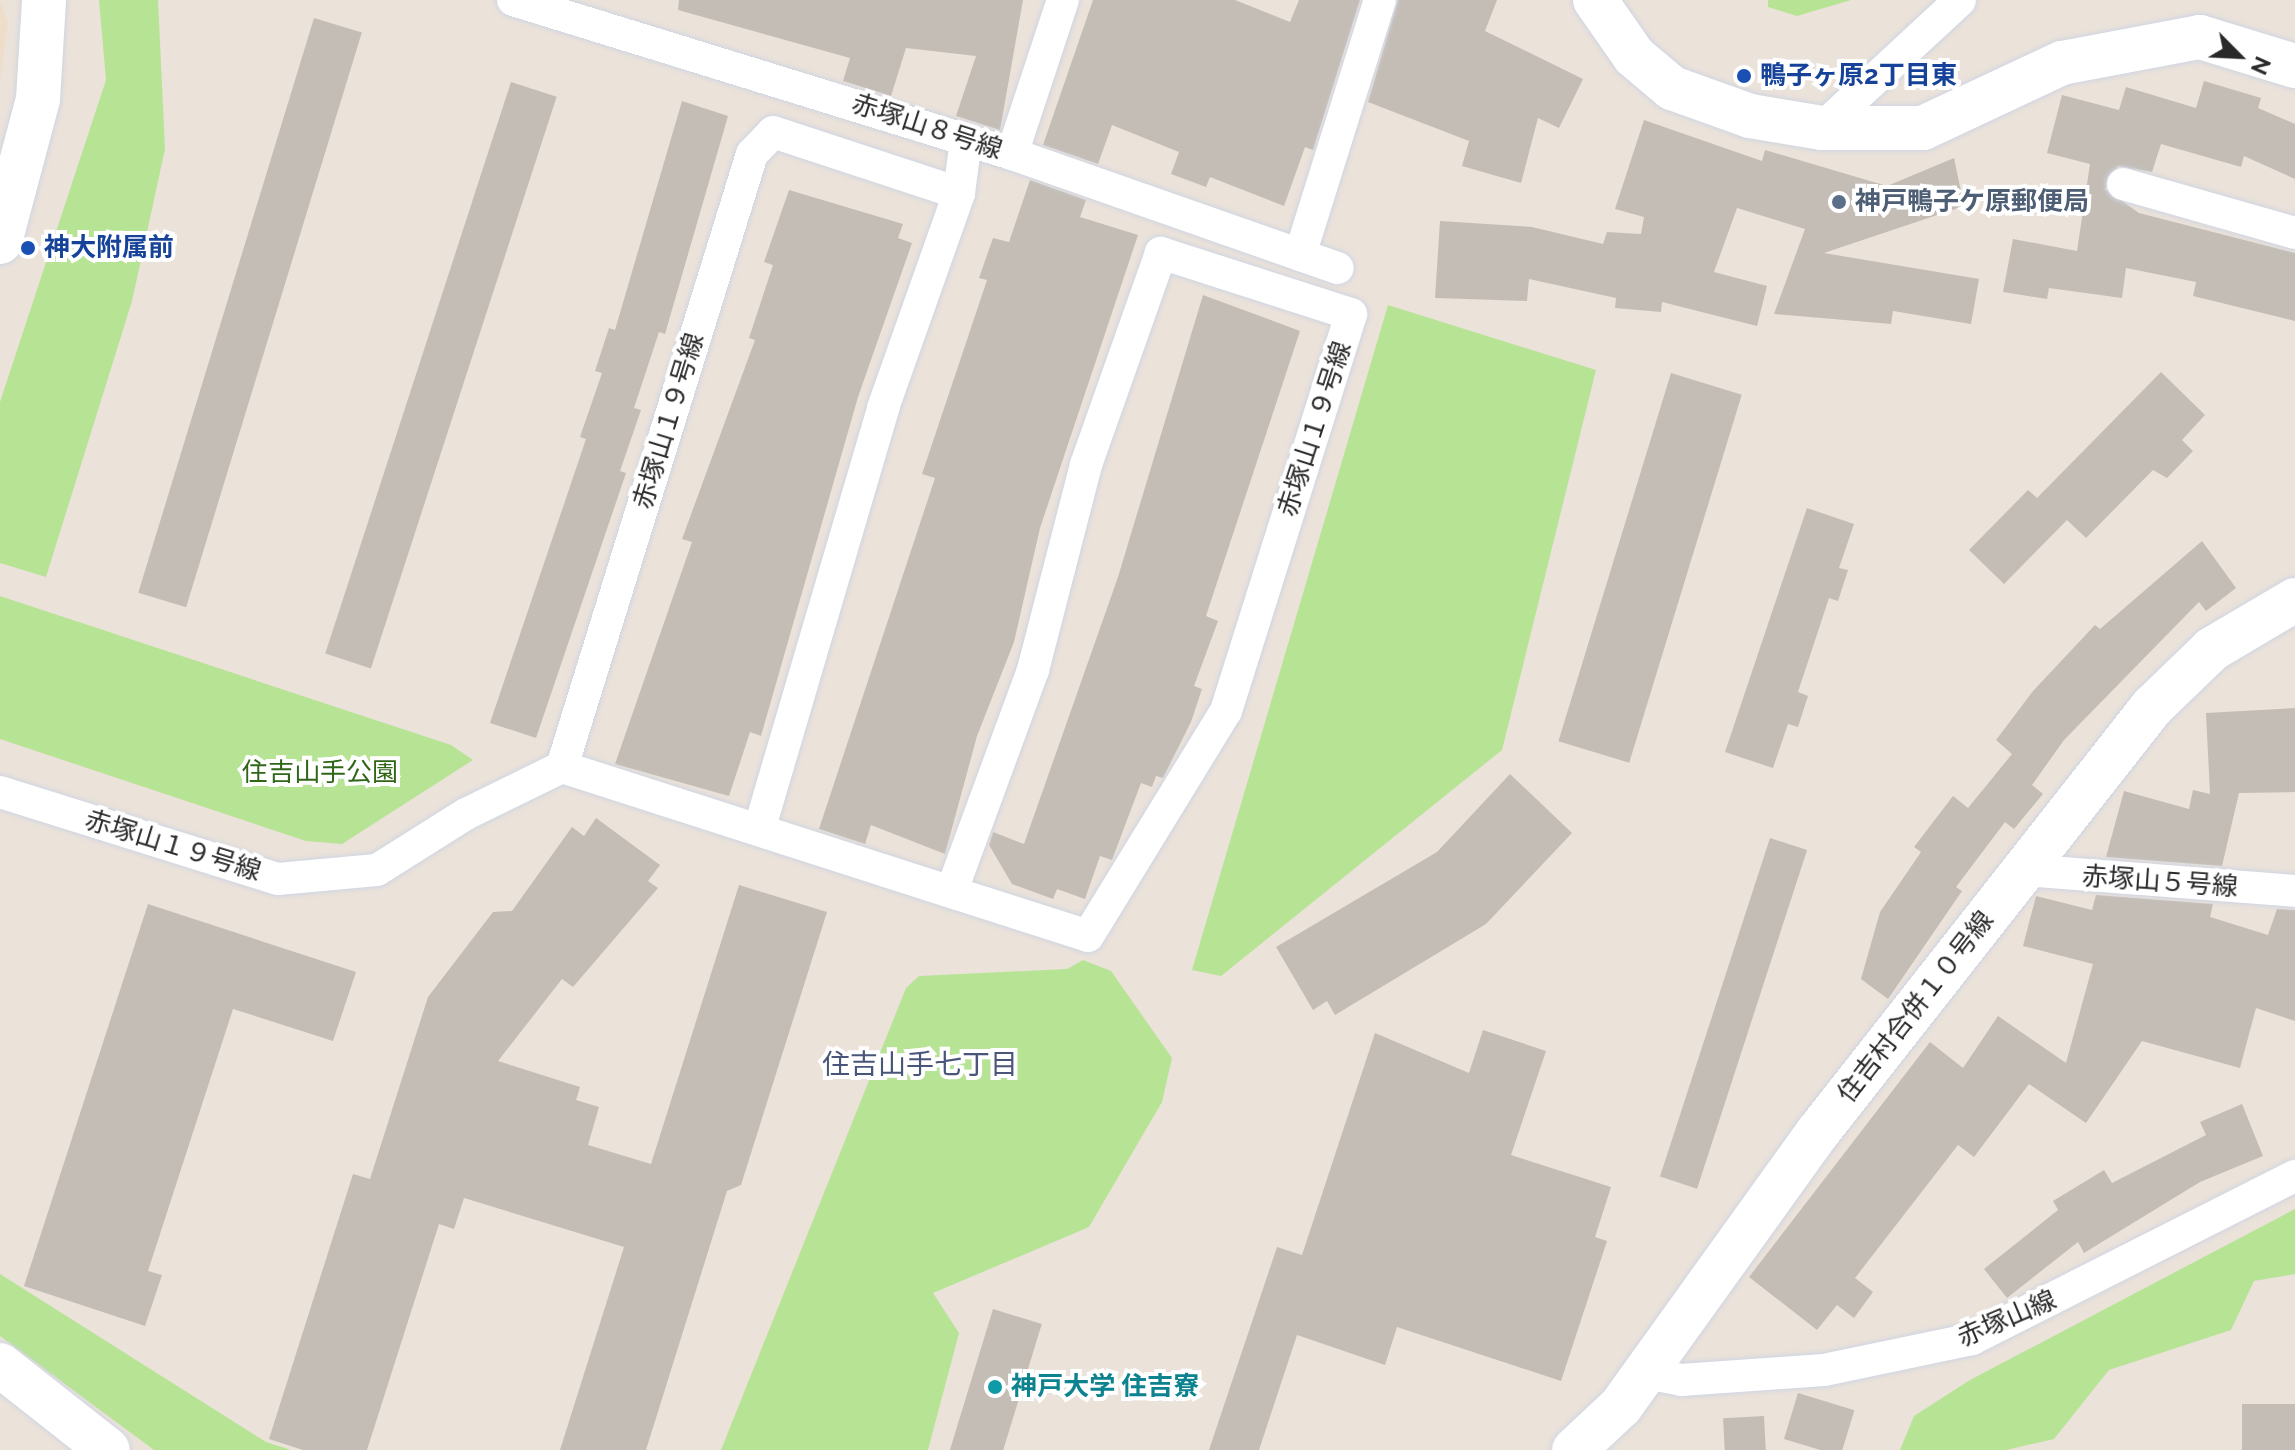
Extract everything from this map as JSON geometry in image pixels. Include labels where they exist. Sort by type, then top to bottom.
[{"type":"street","points":[[0,242],[38,99],[44,0]]},
{"type":"street","name":"赤塚山８号線","points":[[513,0],[1012,154],[1338,268]]},
{"type":"street","points":[[1012,154],[1063,0]]},
{"type":"street","points":[[1300,255],[1380,0]]},
{"type":"street","points":[[1595,0],[1634,56],[1672,88],[1750,116],[1822,128],[1923,128],[2062,63],[2200,37],[2295,66]]},
{"type":"street","points":[[1822,128],[1960,0]]},
{"type":"street","name":"赤塚山１９号線","points":[[562,767],[752,154],[773,132],[959,193]]},
{"type":"street","points":[[760,827],[883,408],[959,193],[966,140]]},
{"type":"street","points":[[2123,184],[2295,233]]},
{"type":"street","name":"赤塚山１９号線","points":[[0,792],[278,879],[377,870],[466,814],[562,767],[760,827],[1088,936],[1226,711],[1351,314],[1161,253],[1086,465],[1033,670],[952,890]]},
{"type":"street","name":"住吉村合併１０号線","points":[[1574,1450],[1646,1373],[1692,1299],[2152,707],[2212,649],[2295,600]]},
{"type":"street","name":"赤塚山５号線","points":[[2024,870],[2295,891]]},
{"type":"street","name":"赤塚山線","points":[[1646,1373],[1681,1380],[1824,1370],[1972,1339],[2295,1176]]},
{"type":"street","points":[[0,1365],[108,1450]]},
{"type":"shaded area","points":[[0,0],[8,23],[0,81]]},
{"type":"green space","points":[[99,0],[158,0],[165,149],[132,301],[46,577],[0,563],[0,402],[106,80]]},
{"type":"green space","points":[[1768,0],[1851,0],[1797,16],[1768,7]]},
{"type":"green space","points":[[1388,305],[1596,370],[1502,750],[1221,976],[1192,970]]},
{"type":"green space","name":"住吉山手公園","points":[[0,596],[451,745],[473,760],[342,844],[306,841],[0,739]]},
{"type":"green space","points":[[1083,960],[1111,971],[1172,1058],[1162,1102],[1089,1227],[933,1293],[959,1333],[928,1450],[721,1450],[906,988],[919,976],[1067,969]]},
{"type":"green space","points":[[2295,1209],[2295,1274],[2254,1281],[2231,1330],[2109,1370],[2054,1439],[2006,1450],[1900,1450],[1914,1416],[1970,1380]]},
{"type":"green space","points":[[0,1274],[266,1442],[291,1450],[154,1450],[0,1336]]},
{"type":"building","points":[[679,0],[1023,0],[1000,130],[956,116],[976,56],[906,48],[891,96],[843,81],[850,58],[678,10]]},
{"type":"building","points":[[1093,0],[1235,0],[1290,22],[1299,0],[1360,0],[1313,150],[1305,147],[1284,206],[1210,177],[1206,187],[1171,174],[1179,152],[1112,125],[1098,164],[1043,145]]},
{"type":"building","points":[[1398,0],[1497,0],[1485,31],[1583,79],[1559,128],[1538,118],[1521,183],[1462,166],[1469,141],[1368,102]]},
{"type":"building","points":[[314,18],[362,33],[186,607],[138,593]]},
{"type":"building","points":[[2204,81],[2261,98],[2258,108],[2295,124],[2295,179],[2244,156],[2241,167],[2161,144],[2152,172],[2118,166],[2105,189],[2139,213],[2295,253],[2295,321],[2193,296],[2196,282],[2126,268],[2122,298],[2049,288],[2047,299],[2003,292],[2013,239],[2077,251],[2090,164],[2047,153],[2062,95],[2119,110],[2126,87],[2196,108]]},
{"type":"building","points":[[511,82],[557,97],[371,668],[325,654]]},
{"type":"building","points":[[682,101],[728,116],[665,334],[659,332],[634,408],[641,410],[620,471],[626,473],[536,738],[490,723],[586,439],[580,437],[602,373],[595,371],[609,328],[615,330]]},
{"type":"building","points":[[1644,120],[1762,161],[1765,150],[1887,186],[1954,158],[1964,206],[1824,253],[1979,279],[1971,324],[1893,311],[1891,324],[1774,314],[1805,229],[1737,208],[1714,272],[1767,286],[1757,326],[1662,302],[1661,312],[1615,308],[1616,298],[1529,279],[1527,301],[1435,298],[1440,221],[1532,227],[1603,244],[1607,232],[1641,234],[1644,217],[1615,209]]},
{"type":"building","points":[[1030,180],[1086,200],[1080,217],[1138,235],[1040,528],[1014,642],[977,736],[945,854],[871,825],[865,844],[819,829],[935,478],[922,474],[987,280],[979,278],[993,238],[1009,242]]},
{"type":"building","points":[[789,190],[903,224],[898,238],[912,243],[858,397],[761,736],[750,732],[729,796],[615,764],[692,542],[682,539],[755,340],[749,338],[773,265],[764,262]]},
{"type":"building","points":[[1203,295],[1300,331],[1206,616],[1218,621],[1194,686],[1202,689],[1191,722],[1163,778],[1156,776],[1152,787],[1141,783],[1112,860],[1100,856],[1085,899],[1057,889],[1053,899],[1012,884],[989,845],[993,832],[1024,844],[1118,577]]},
{"type":"building","points":[[2161,372],[2205,415],[2182,440],[2193,451],[2167,478],[2153,470],[2086,538],[2067,520],[2004,584],[1969,550],[2028,490],[2037,498]]},
{"type":"building","points":[[1671,373],[1742,395],[1629,763],[1558,741]]},
{"type":"building","points":[[1807,508],[1854,524],[1839,568],[1848,570],[1838,601],[1829,598],[1798,692],[1808,696],[1798,727],[1788,724],[1773,768],[1725,752]]},
{"type":"building","points":[[2202,541],[2236,588],[2206,611],[2199,602],[2064,740],[2032,785],[2043,794],[2014,829],[2005,822],[1956,887],[1962,891],[1888,999],[1861,979],[1880,912],[1921,852],[1914,847],[1953,796],[1968,808],[2012,754],[1996,740],[2033,691],[2095,625],[2100,629]]},
{"type":"building","points":[[2295,708],[2295,792],[2239,793],[2222,866],[2106,857],[2124,791],[2189,809],[2193,790],[2210,794],[2206,713]]},
{"type":"building","points":[[1510,774],[1572,833],[1486,924],[1335,1015],[1327,1001],[1313,1010],[1276,947],[1437,852]]},
{"type":"building","points":[[596,818],[660,865],[648,881],[658,888],[573,987],[562,979],[498,1061],[580,1087],[576,1100],[599,1107],[588,1145],[651,1164],[739,885],[827,912],[741,1185],[727,1191],[646,1450],[560,1450],[624,1247],[464,1198],[454,1229],[439,1224],[367,1450],[303,1450],[269,1439],[353,1174],[370,1179],[428,997],[493,912],[512,911],[572,827],[584,836]]},
{"type":"building","points":[[1770,838],[1807,850],[1697,1189],[1660,1177]]},
{"type":"building","points":[[2096,895],[2213,904],[2210,917],[2268,935],[2277,909],[2295,910],[2295,1021],[2256,1008],[2240,1068],[2142,1041],[2086,1123],[2029,1084],[1974,1157],[1958,1145],[1855,1278],[1873,1292],[1854,1318],[1837,1305],[1817,1330],[1749,1277],[1930,1042],[1963,1068],[1998,1016],[2066,1063],[2093,964],[2023,946],[2036,896],[2092,910]]},
{"type":"building","points":[[148,904],[356,972],[333,1041],[233,1009],[148,1271],[162,1275],[145,1326],[24,1286]]},
{"type":"building","points":[[1483,1030],[1546,1051],[1511,1155],[1611,1187],[1595,1237],[1607,1241],[1561,1381],[1397,1327],[1385,1365],[1297,1335],[1259,1450],[1209,1450],[1277,1247],[1302,1255],[1375,1033],[1469,1073]]},
{"type":"building","points":[[2242,1104],[2263,1156],[2200,1182],[2084,1253],[2078,1242],[2007,1298],[1984,1269],[2058,1210],[2053,1201],[2104,1170],[2112,1183],[2206,1135],[2200,1122]]},
{"type":"building","name":"神戸大学 住吉寮","points":[[993,1309],[1042,1324],[1003,1450],[950,1450]]},
{"type":"building","points":[[1798,1393],[1854,1410],[1842,1450],[1820,1450],[1784,1439]]},
{"type":"building","points":[[2242,1404],[2295,1404],[2295,1450],[2242,1450]]},
{"type":"building","points":[[1764,1416],[1766,1450],[1725,1450],[1723,1418]]},
{"type":"place","name":"鴨子ヶ原2丁目東","points":[[1744,76]]},
{"type":"place","name":"神戸鴨子ケ原郵便局","points":[[1839,202]]},
{"type":"place","name":"神大附属前","points":[[28,248]]},
{"type":"place","name":"神戸大学 住吉寮","points":[[995,1387]]},
{"type":"district","name":"住吉山手七丁目","points":[[920,1065]]}]
